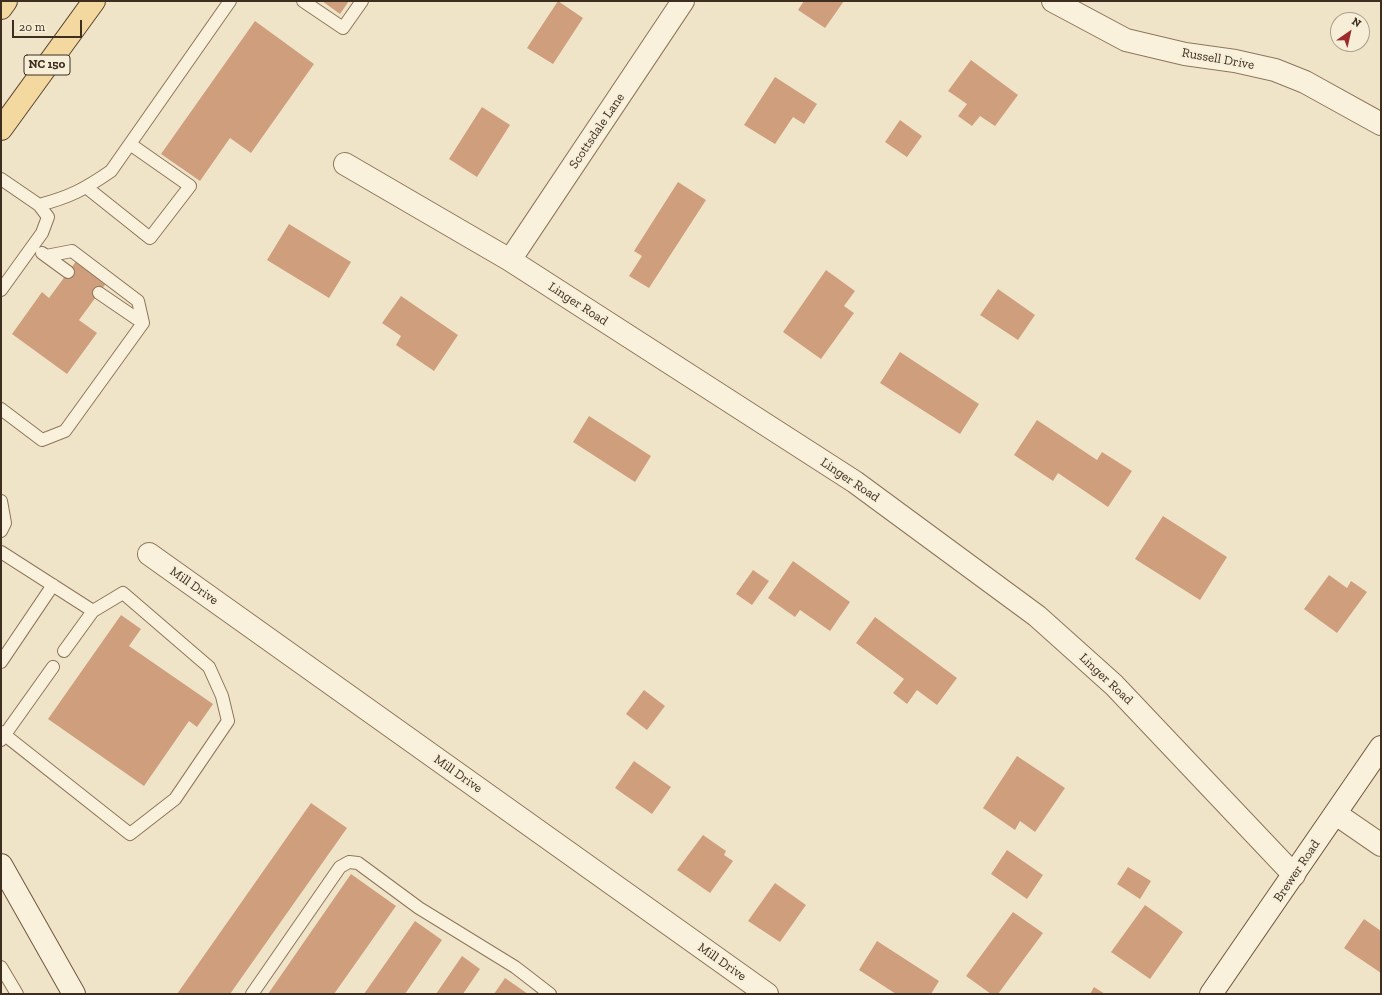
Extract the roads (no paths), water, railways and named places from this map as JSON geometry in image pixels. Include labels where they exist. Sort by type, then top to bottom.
[{"type":"main road","points":[[1,8],[6,1]]},
{"type":"main road","name":"NC 150","points":[[1,129],[94,1]]},
{"type":"street","name":"Scottsdale Lane","points":[[510,260],[683,1]]},
{"type":"street","name":"Russell Drive","points":[[1053,1],[1126,40],[1185,54],[1235,61],[1275,70],[1305,82],[1381,124]]},
{"type":"street","name":"Linger Road","points":[[345,164],[510,260],[856,482],[1037,616],[1114,685],[1294,875]]},
{"type":"street","name":"Mill Drive","points":[[149,554],[767,994]]},
{"type":"street","name":"Brewer Road","points":[[1211,994],[1381,747]]},
{"type":"street","points":[[1336,814],[1381,845]]},
{"type":"street","points":[[1,865],[74,994]]},
{"type":"lane","points":[[39,205],[65,198],[111,171],[230,1]]},
{"type":"lane","points":[[303,1],[343,28],[362,1]]},
{"type":"lane","points":[[86,187],[150,238],[190,186],[130,144]]},
{"type":"lane","points":[[1,179],[39,205],[48,217],[42,234],[1,290]]},
{"type":"lane","points":[[33,247],[68,272]]},
{"type":"lane","points":[[1,409],[42,440],[64,431],[143,323],[138,301],[72,251],[46,256]]},
{"type":"lane","points":[[99,293],[143,323]]},
{"type":"lane","points":[[1,501],[5,523],[1,531]]},
{"type":"lane","points":[[1,552],[93,611]]},
{"type":"lane","points":[[1,662],[53,585]]},
{"type":"lane","points":[[53,667],[2,736],[130,834],[175,799],[228,721],[222,696],[209,668],[123,593],[93,611],[64,651]]},
{"type":"lane","points":[[252,994],[340,866],[349,862],[358,864],[419,908],[515,967],[550,994]]},
{"type":"lane","points":[[1,967],[17,994]]}]
